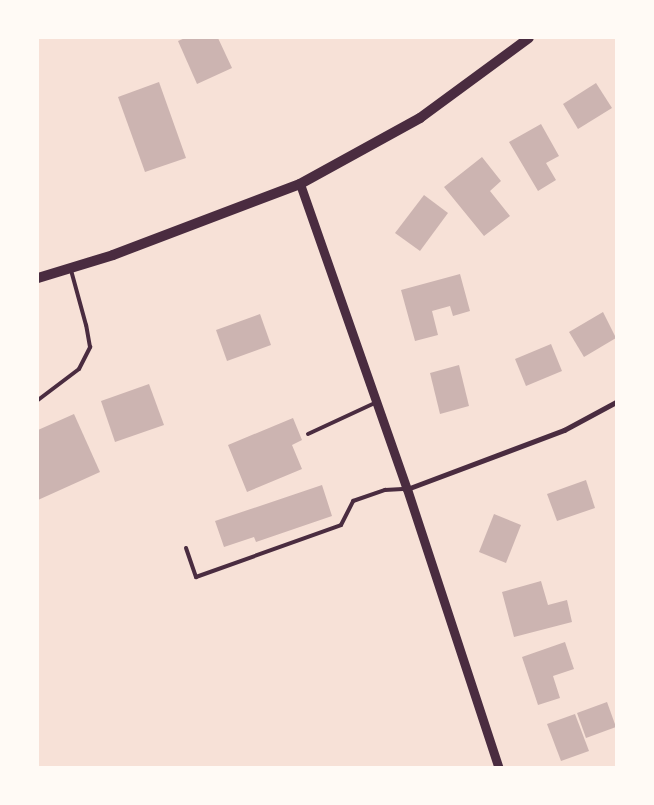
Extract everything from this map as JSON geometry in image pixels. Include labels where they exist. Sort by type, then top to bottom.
[{"type":"main road","points":[[38,278],[113,255],[300,184],[420,118],[529,38]]},
{"type":"street","points":[[300,184],[407,489],[499,768]]},
{"type":"street","points":[[407,489],[564,430],[616,402]]},
{"type":"lane","points":[[38,400],[79,369],[90,347],[86,325],[70,268]]},
{"type":"lane","points":[[308,434],[377,402]]},
{"type":"lane","points":[[186,548],[196,577],[341,525],[353,501],[385,490],[407,489]]},
{"type":"building","points":[[185,38],[218,38],[232,68],[197,84],[178,41]]},
{"type":"building","points":[[159,82],[186,158],[145,172],[118,97]]},
{"type":"building","points":[[596,83],[612,108],[578,129],[563,104]]},
{"type":"building","points":[[541,124],[559,156],[546,163],[556,180],[538,191],[509,142]]},
{"type":"building","points":[[482,157],[501,181],[490,191],[510,216],[484,236],[444,187]]},
{"type":"building","points":[[424,195],[448,213],[420,251],[395,233]]},
{"type":"building","points":[[460,274],[470,311],[453,316],[450,306],[432,311],[438,335],[415,341],[401,290]]},
{"type":"building","points":[[603,312],[616,338],[584,357],[569,332]]},
{"type":"building","points":[[260,314],[271,345],[227,361],[216,330]]},
{"type":"building","points":[[551,344],[562,371],[526,386],[515,359]]},
{"type":"building","points":[[459,365],[469,406],[440,414],[430,373]]},
{"type":"building","points":[[149,384],[164,425],[115,442],[101,401]]},
{"type":"building","points":[[74,414],[100,472],[38,500],[38,430]]},
{"type":"building","points":[[293,418],[302,440],[292,445],[302,469],[247,492],[228,445]]},
{"type":"building","points":[[586,480],[595,508],[557,521],[547,494]]},
{"type":"building","points":[[322,485],[332,516],[256,542],[254,537],[224,547],[215,521]]},
{"type":"building","points":[[494,514],[521,525],[506,563],[479,552]]},
{"type":"building","points":[[541,581],[548,605],[567,600],[572,622],[514,637],[502,592]]},
{"type":"building","points":[[565,642],[574,669],[553,676],[560,698],[538,705],[522,657]]},
{"type":"building","points":[[607,702],[616,727],[586,738],[577,713]]},
{"type":"building","points":[[575,714],[589,751],[561,761],[547,724]]}]
